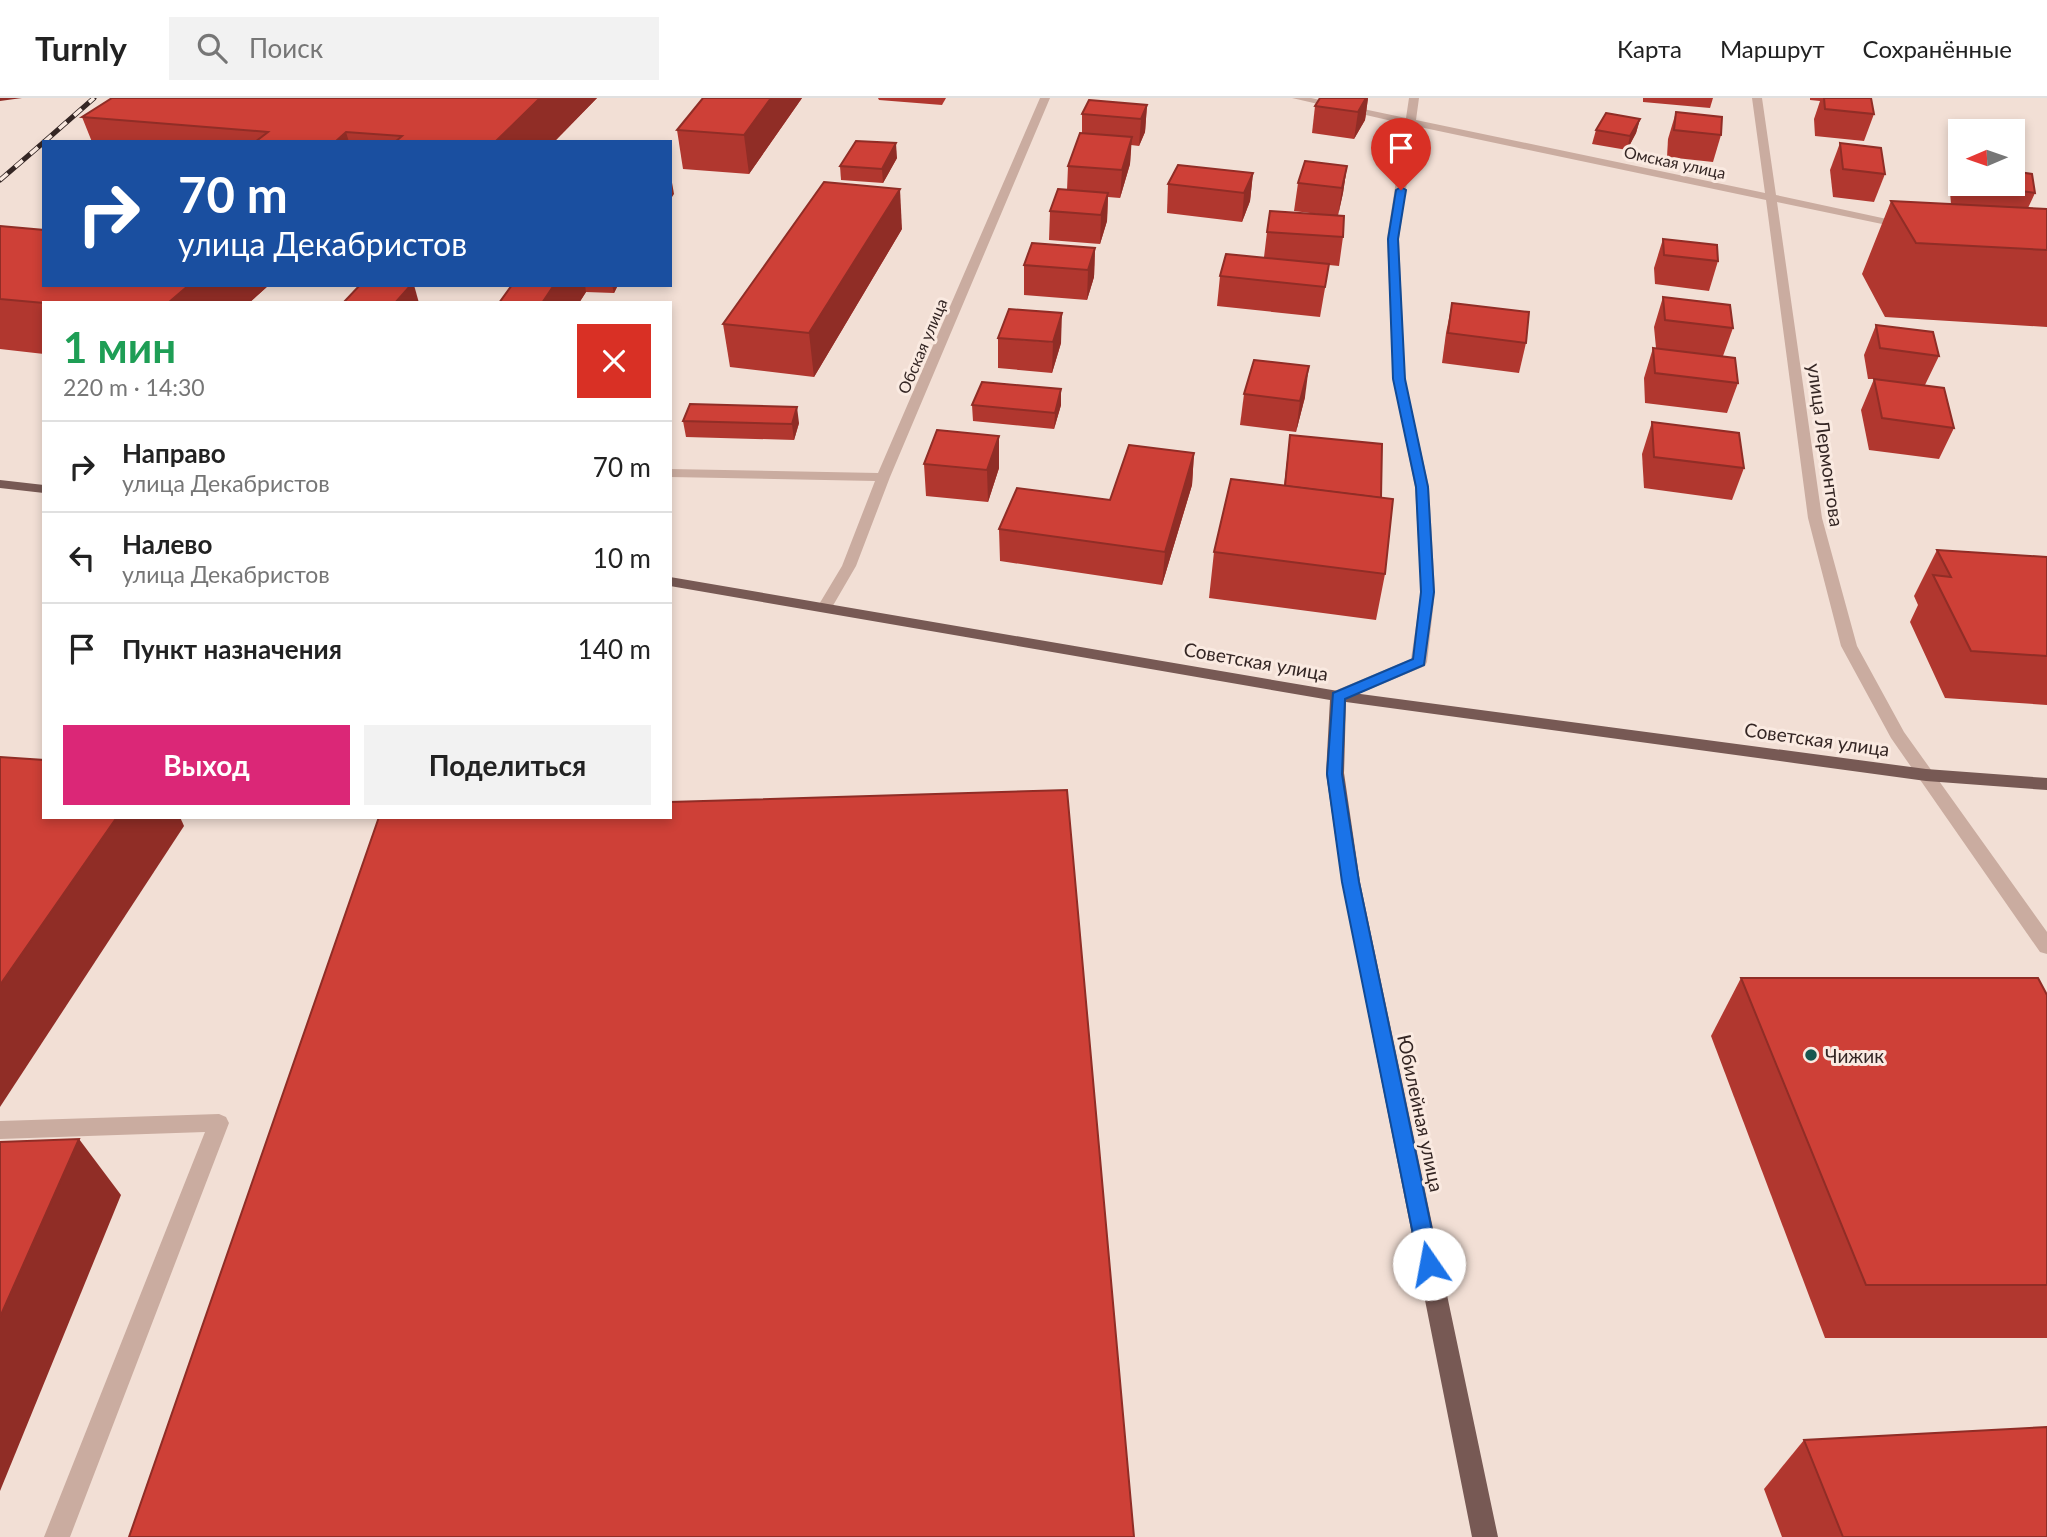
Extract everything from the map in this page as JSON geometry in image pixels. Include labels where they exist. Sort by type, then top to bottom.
[{"type":"main road","points":[[0,484],[42,489]]},
{"type":"main road","name":"Советская улица","points":[[672,581],[1338,696],[1926,775],[2047,785]]},
{"type":"main road","name":"Юбилейная улица","points":[[1338,696],[1335,774],[1351,882],[1485,1537]]},
{"type":"street","name":"Обская улица","points":[[826,606],[849,566],[883,477],[1045,98]]},
{"type":"street","name":"Омская улица","points":[[1297,98],[1922,230]]},
{"type":"street","points":[[1338,696],[1419,662],[1428,592],[1422,487],[1399,379],[1393,239],[1413,123],[1414,98]]},
{"type":"street","name":"улица Лермонтова","points":[[1757,98],[1818,531],[1849,646],[1897,734],[2047,947]]},
{"type":"street","points":[[672,474],[883,477]]},
{"type":"street","points":[[0,1130],[219,1123],[57,1537]]},
{"type":"building","points":[[112,98],[540,98],[497,140],[397,140],[402,136],[346,132],[337,140],[258,140],[268,132],[82,117]]},
{"type":"building","points":[[703,98],[771,98],[744,135],[677,130]]},
{"type":"building","points":[[1320,98],[1366,98],[1358,112],[1315,106]]},
{"type":"building","points":[[1824,98],[1871,98],[1874,114],[1825,109]]},
{"type":"building","points":[[1089,100],[1147,105],[1141,119],[1082,114]]},
{"type":"building","points":[[1676,112],[1722,117],[1721,135],[1674,130]]},
{"type":"building","points":[[1606,113],[1640,119],[1630,136],[1596,130]]},
{"type":"building","points":[[1080,133],[1132,137],[1122,170],[1068,166]]},
{"type":"building","points":[[856,141],[896,143],[882,169],[840,166]]},
{"type":"building","points":[[1840,143],[1881,148],[1885,174],[1843,169]]},
{"type":"building","points":[[1305,161],[1347,166],[1342,188],[1298,183]]},
{"type":"building","points":[[1178,165],[1253,173],[1244,193],[1168,184]]},
{"type":"building","points":[[2025,173],[2032,174],[2035,193],[2025,192]]},
{"type":"building","points":[[824,182],[900,189],[809,333],[723,324]]},
{"type":"building","points":[[1058,189],[1108,193],[1101,215],[1050,211]]},
{"type":"building","points":[[1891,201],[2047,209],[2047,250],[1916,243]]},
{"type":"building","points":[[1270,211],[1344,216],[1343,237],[1267,232]]},
{"type":"building","points":[[0,226],[42,230],[42,287],[187,287],[170,301],[42,303],[0,299]]},
{"type":"building","points":[[1663,239],[1717,245],[1718,261],[1664,255]]},
{"type":"building","points":[[1032,243],[1095,248],[1088,270],[1024,265]]},
{"type":"building","points":[[1226,254],[1329,264],[1325,287],[1220,276]]},
{"type":"building","points":[[358,287],[409,287],[397,301],[345,301]]},
{"type":"building","points":[[511,287],[553,287],[543,301],[500,301]]},
{"type":"building","points":[[1663,297],[1730,305],[1733,328],[1665,320]]},
{"type":"building","points":[[1452,303],[1529,312],[1526,343],[1448,333]]},
{"type":"building","points":[[1009,309],[1062,313],[1053,342],[998,338]]},
{"type":"building","points":[[1876,325],[1933,332],[1939,356],[1880,348]]},
{"type":"building","points":[[1653,348],[1735,358],[1738,383],[1655,373]]},
{"type":"building","points":[[1254,360],[1309,366],[1300,401],[1244,394]]},
{"type":"building","points":[[1874,379],[1944,388],[1954,428],[1882,418]]},
{"type":"building","points":[[982,382],[1061,389],[1055,413],[972,405]]},
{"type":"building","points":[[690,404],[797,407],[792,424],[683,421]]},
{"type":"building","points":[[1652,422],[1739,433],[1744,468],[1654,457]]},
{"type":"building","points":[[937,430],[999,436],[987,470],[924,464]]},
{"type":"building","points":[[1290,435],[1382,444],[1381,498],[1285,486]]},
{"type":"building","points":[[1129,445],[1194,453],[1165,552],[999,529],[1017,488],[1110,500]]},
{"type":"building","points":[[1231,479],[1393,499],[1385,574],[1214,552]]},
{"type":"building","points":[[1937,550],[2047,557],[2047,656],[1971,651],[1933,575],[1951,577]]},
{"type":"building","points":[[0,757],[42,760],[42,819],[116,819],[0,985]]},
{"type":"building","points":[[1067,790],[1134,1537],[129,1537],[378,819],[672,819],[672,802]]},
{"type":"building","points":[[1741,978],[2038,978],[2047,995],[2047,1285],[1866,1285]]},
{"type":"building","points":[[79,1139],[0,1317],[0,1142]]},
{"type":"building","points":[[2047,1427],[2047,1537],[1843,1537],[1804,1440]]},
{"type":"railway","points":[[46,140],[94,98]]},
{"type":"railway","points":[[0,180],[42,144]]},
{"type":"place","name":"Чижик","points":[[1811,1055]]},
{"type":"route","points":[[1401,190],[1393,239],[1399,379],[1422,487],[1428,592],[1419,662],[1338,696],[1335,774],[1351,882],[1429,1264]]}]
